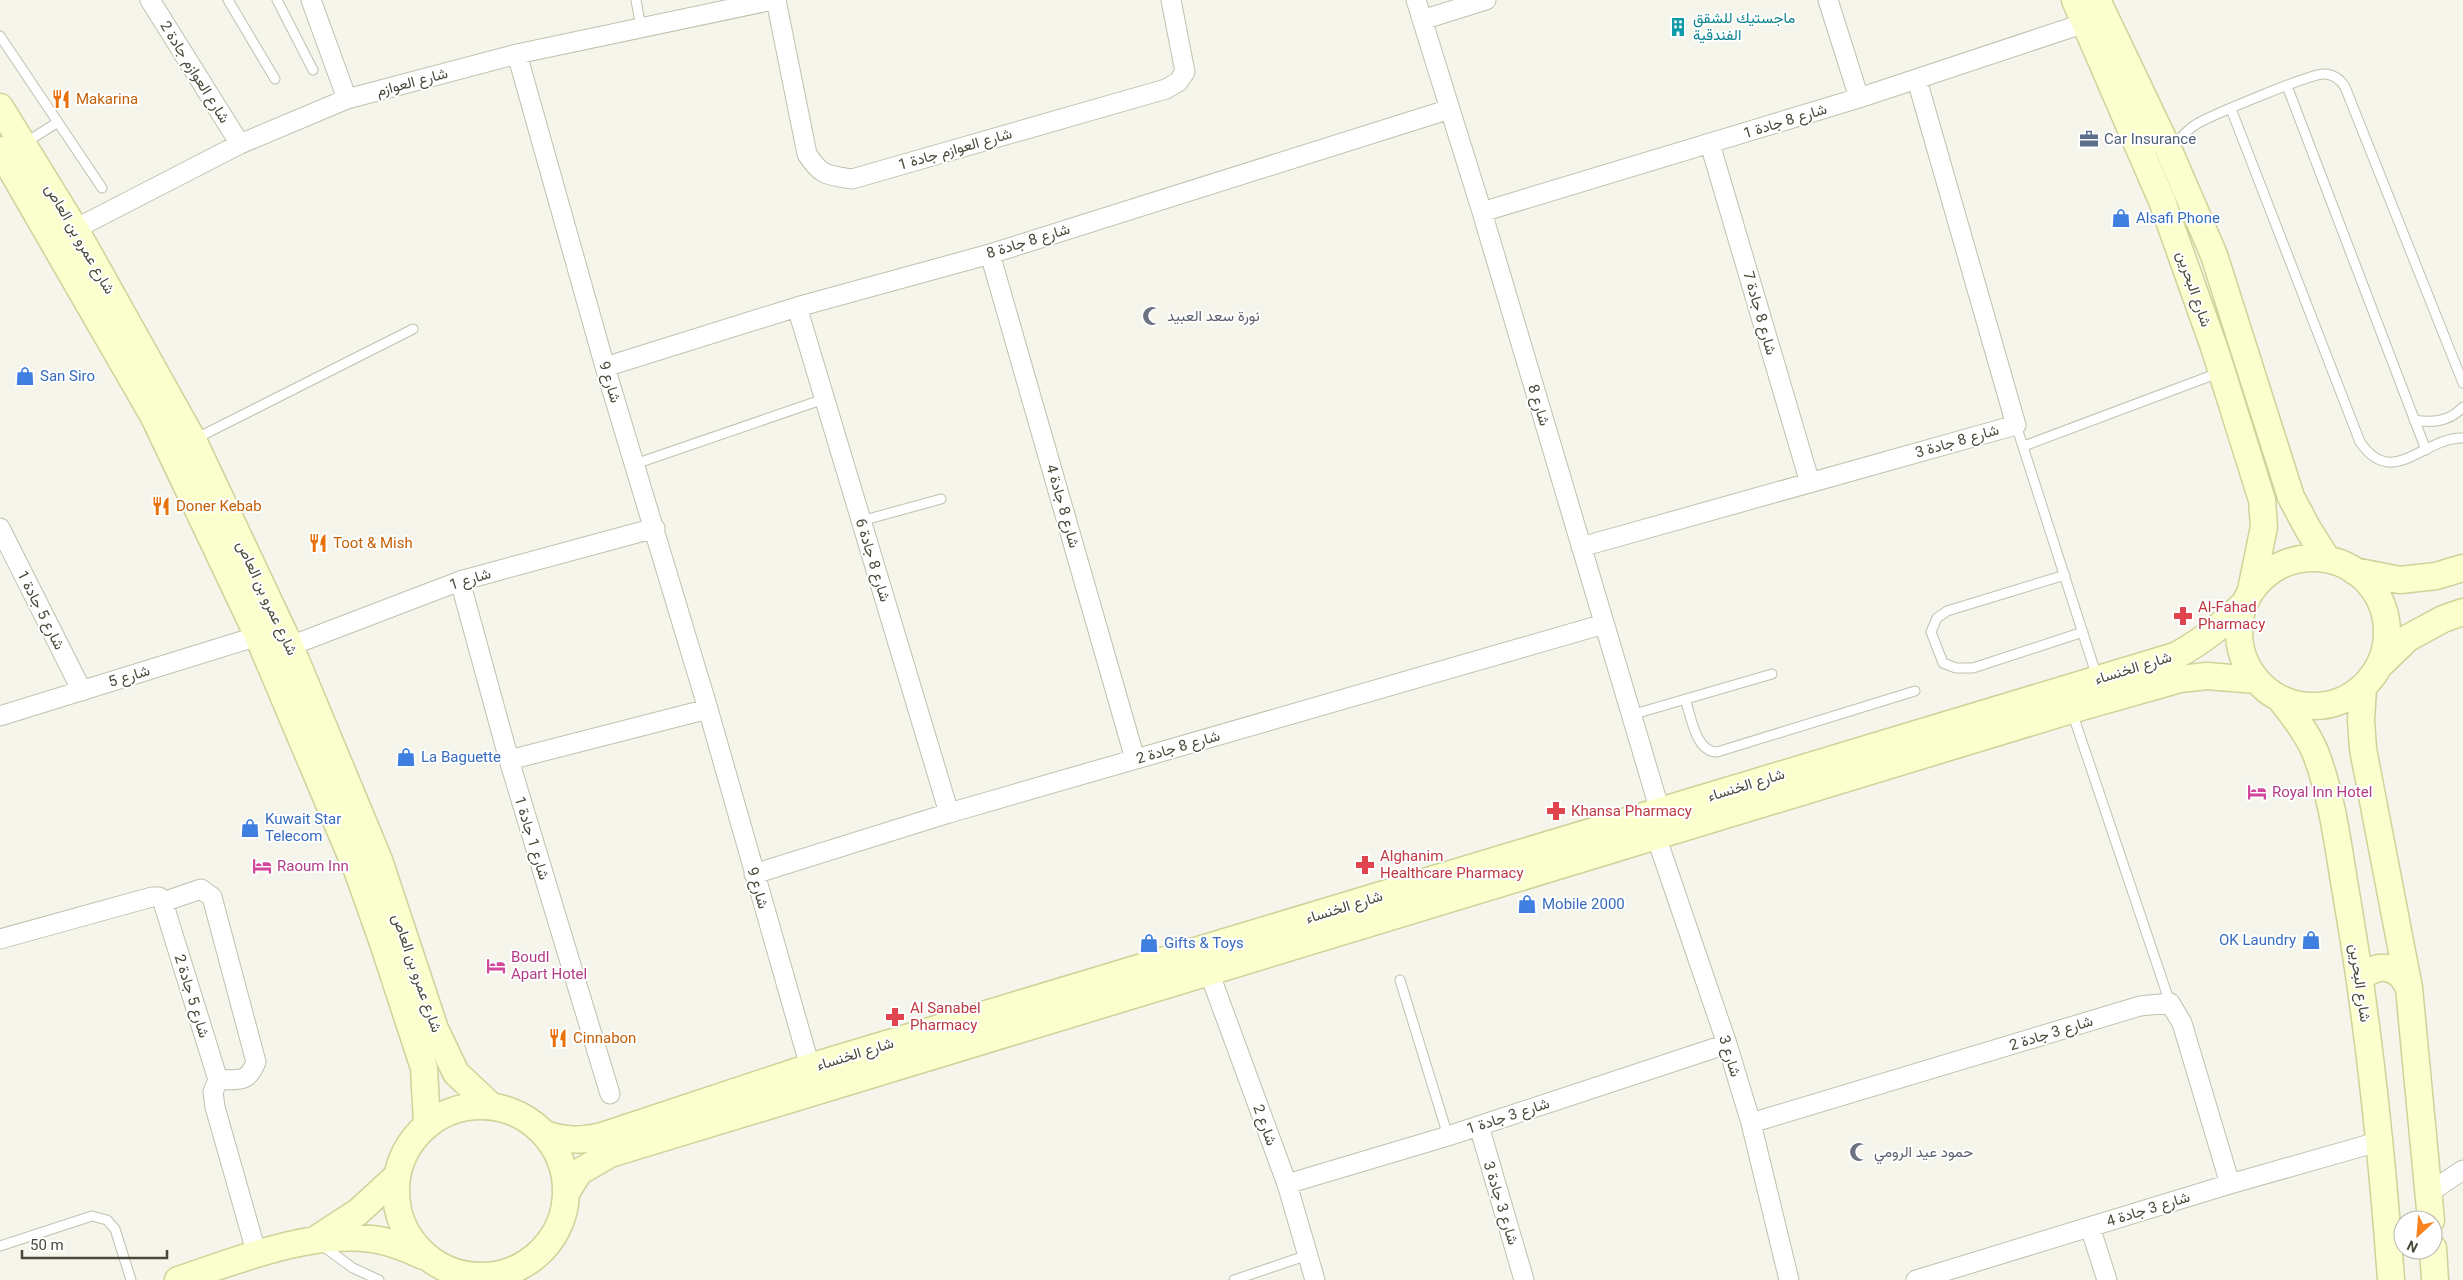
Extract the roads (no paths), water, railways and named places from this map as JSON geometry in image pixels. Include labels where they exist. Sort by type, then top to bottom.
[{"type":"street","name":"شارع العوازم جادة 2","points":[[150,0],[240,144]]},
{"type":"street","points":[[312,0],[347,99]]},
{"type":"street","name":"شارع العوازم","points":[[75,229],[240,144],[347,99],[517,54],[774,0]]},
{"type":"street","name":"شارع العوازم جادة 1","points":[[774,0],[807,154],[817,169],[828,176],[852,178],[1166,89],[1178,82],[1185,72],[1172,0]]},
{"type":"street","name":"شارع 8","points":[[1416,0],[1482,212],[1632,715],[1658,824]]},
{"type":"street","points":[[1422,20],[1486,0]]},
{"type":"street","points":[[1828,0],[1859,98]]},
{"type":"street","name":"شارع البحرين","points":[[2097,0],[2170,152],[2214,255],[2291,497],[2308,529],[2328,560]]},
{"type":"street","name":"شارع 8 جادة 1","points":[[1482,212],[1917,80],[2080,12]]},
{"type":"street","name":"شارع البحرين","points":[[2080,12],[2162,201],[2221,372],[2262,500],[2264,527],[2247,597]]},
{"type":"street","name":"شارع 9","points":[[517,54],[605,367],[708,708],[810,1067]]},
{"type":"street","name":"شارع 8 جادة 3","points":[[1581,547],[2016,425],[1917,80]]},
{"type":"street","name":"شارع عمرو بن العاص","points":[[0,107],[12,146],[154,417],[258,636],[350,852],[384,946],[424,1068],[427,1123]]},
{"type":"street","name":"شارع 8 جادة 8","points":[[605,367],[797,307],[990,254],[1450,109]]},
{"type":"street","name":"شارع 8 جادة 7","points":[[1710,144],[1810,482]]},
{"type":"street","name":"شارع عمرو بن العاص","points":[[12,146],[75,229],[193,440],[290,646],[379,860],[435,1029],[456,1073],[491,1106]]},
{"type":"street","name":"شارع 8 جادة 4","points":[[990,254],[1135,759]]},
{"type":"street","name":"شارع 8 جادة 6","points":[[797,307],[949,813]]},
{"type":"street","name":"شارع 5 جادة 1","points":[[0,528],[82,691]]},
{"type":"street","name":"شارع 1","points":[[290,646],[460,581],[655,528]]},
{"type":"street","points":[[2463,568],[2436,576],[2400,580],[2354,571],[2328,560],[2306,558],[2285,563],[2266,574],[2247,597],[2239,624],[2239,644],[2245,663],[2256,680],[2268,691],[2282,700],[2302,706],[2324,706],[2345,700],[2363,688],[2380,665],[2408,638],[2443,619],[2463,612]]},
{"type":"street","points":[[2354,571],[2374,591],[2381,603],[2387,623],[2386,645],[2380,665]]},
{"type":"street","name":"شارع 1 جادة 1","points":[[460,581],[509,760],[610,1094]]},
{"type":"street","name":"شارع الخنساء","points":[[566,1193],[579,1172],[610,1154],[1209,972],[2182,652],[2216,631],[2247,597]]},
{"type":"street","name":"شارع 8 جادة 2","points":[[754,874],[949,813],[1604,624]]},
{"type":"street","name":"شارع 5","points":[[0,716],[258,636]]},
{"type":"street","name":"شارع الخنساء","points":[[544,1134],[568,1141],[602,1136],[810,1067],[1658,824],[2180,679],[2207,676],[2256,680]]},
{"type":"street","points":[[2363,688],[2360,720],[2363,749],[2409,988],[2431,1210]]},
{"type":"street","name":"شارع البحرين","points":[[2282,700],[2299,724],[2315,753],[2333,816],[2360,979],[2381,1141],[2391,1280]]},
{"type":"street","points":[[509,760],[708,708]]},
{"type":"street","name":"شارع 3","points":[[1658,824],[1751,1123],[1789,1280]]},
{"type":"street","points":[[0,940],[152,897],[159,897],[163,902],[201,889],[212,897],[256,1062],[251,1074],[242,1079],[218,1080]]},
{"type":"street","name":"شارع 5 جادة 2","points":[[163,902],[218,1080],[214,1092],[214,1107],[257,1255]]},
{"type":"street","points":[[2360,979],[2368,972],[2377,968],[2388,967],[2398,971],[2405,979],[2409,988]]},
{"type":"street","name":"شارع 2","points":[[1209,972],[1287,1184],[1315,1280]]},
{"type":"street","points":[[2170,1003],[2182,1023],[2230,1184]]},
{"type":"street","name":"شارع 3 جادة 2","points":[[1751,1123],[2140,1006],[2170,1003]]},
{"type":"street","name":"شارع 3 جادة 1","points":[[1287,1184],[1448,1136],[1727,1044]]},
{"type":"street","points":[[178,1280],[257,1255],[315,1240],[344,1237],[372,1239],[400,1245],[446,1269],[470,1278],[530,1268],[558,1228],[564,1211],[566,1193],[564,1172],[557,1152],[544,1134],[520,1115],[491,1106],[468,1106],[447,1112],[427,1123],[406,1148],[395,1178],[396,1208],[407,1235],[426,1257]]},
{"type":"street","name":"شارع 3 جادة 3","points":[[1478,1126],[1524,1280]]},
{"type":"street","name":"شارع 3 جادة 4","points":[[1916,1280],[2230,1184],[2381,1141]]},
{"type":"street","points":[[2430,1192],[2463,1170]]},
{"type":"street","points":[[315,1240],[358,1212],[395,1178]]},
{"type":"street","points":[[2090,1227],[2107,1280]]},
{"type":"street","points":[[2434,1260],[2435,1280]]},
{"type":"lane","points":[[228,0],[275,79]]},
{"type":"lane","points":[[277,0],[313,70]]},
{"type":"lane","points":[[636,0],[641,28]]},
{"type":"lane","points":[[0,36],[102,188]]},
{"type":"lane","points":[[2170,152],[2196,123],[2317,74],[2332,75],[2346,87],[2463,383]]},
{"type":"lane","points":[[2287,86],[2426,450]]},
{"type":"lane","points":[[2231,109],[2360,442],[2372,456],[2385,463],[2397,463],[2448,440],[2463,438]]},
{"type":"lane","points":[[12,146],[58,122]]},
{"type":"lane","points":[[193,440],[413,329]]},
{"type":"lane","points":[[2024,446],[2221,372]]},
{"type":"lane","points":[[635,464],[824,399]]},
{"type":"lane","points":[[2414,420],[2426,422],[2439,421],[2451,417],[2463,407]]},
{"type":"lane","points":[[2016,425],[2098,680]]},
{"type":"lane","points":[[861,521],[941,499]]},
{"type":"lane","points":[[2065,575],[1947,611],[1937,618],[1932,632],[1942,663],[1956,668],[1973,668],[2083,632]]},
{"type":"lane","points":[[1632,715],[1772,674]]},
{"type":"lane","points":[[1685,699],[1701,745],[1711,752],[1717,752],[1915,691]]},
{"type":"lane","points":[[2072,710],[2170,1003]]},
{"type":"lane","points":[[1400,980],[1448,1136]]},
{"type":"lane","points":[[0,1246],[92,1216],[107,1220],[115,1229],[130,1280]]},
{"type":"lane","points":[[315,1240],[336,1258],[379,1280]]},
{"type":"lane","points":[[1234,1280],[1308,1255]]},
{"type":"place","name":"ماجستيك للشقق الفندقية","points":[[1678,27]]},
{"type":"place","name":"Makarina","points":[[61,99]]},
{"type":"place","name":"Car Insurance","points":[[2089,139]]},
{"type":"place","name":"Alsafi Phone","points":[[2121,218]]},
{"type":"place","name":"نورة سعد العبيد","points":[[1152,316]]},
{"type":"place","name":"San Siro","points":[[25,376]]},
{"type":"place","name":"Doner Kebab","points":[[161,506]]},
{"type":"place","name":"Toot & Mish","points":[[318,543]]},
{"type":"place","name":"Al-Fahad Pharmacy","points":[[2183,616]]},
{"type":"place","name":"La Baguette","points":[[406,757]]},
{"type":"place","name":"Royal Inn Hotel","points":[[2257,792]]},
{"type":"place","name":"Khansa Pharmacy","points":[[1556,811]]},
{"type":"place","name":"Kuwait Star Telecom","points":[[250,828]]},
{"type":"place","name":"Alghanim Healthcare Pharmacy","points":[[1365,865]]},
{"type":"place","name":"Raoum Inn","points":[[262,866]]},
{"type":"place","name":"Mobile 2000","points":[[1527,904]]},
{"type":"place","name":"OK Laundry","points":[[2311,940]]},
{"type":"place","name":"Gifts & Toys","points":[[1149,943]]},
{"type":"place","name":"Boudl Apart Hotel","points":[[496,966]]},
{"type":"place","name":"Al Sanabel Pharmacy","points":[[895,1017]]},
{"type":"place","name":"Cinnabon","points":[[558,1038]]},
{"type":"place","name":"حمود عيد الرومي","points":[[1859,1152]]}]
